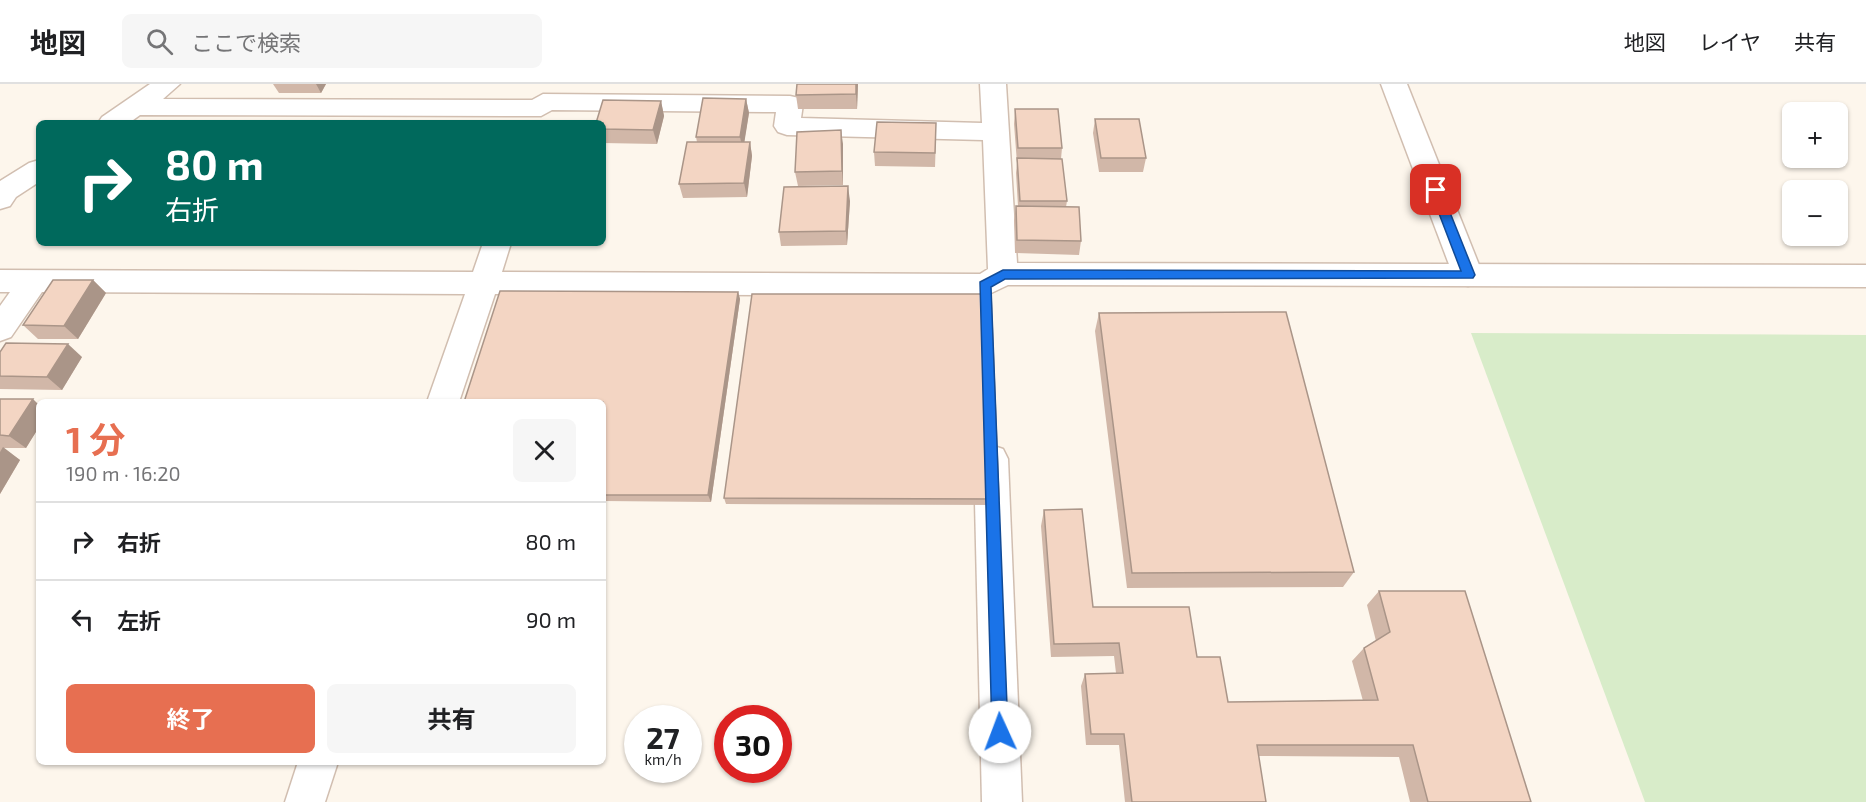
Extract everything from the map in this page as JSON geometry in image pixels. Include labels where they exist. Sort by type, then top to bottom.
[{"type":"street","points":[[116,120],[167,84]]},
{"type":"street","points":[[986,320],[994,280],[996,132],[993,84]]},
{"type":"street","points":[[1394,84],[1468,275]]},
{"type":"street","points":[[135,107],[790,104],[787,126],[996,132]]},
{"type":"street","points":[[0,199],[6,190],[36,171]]},
{"type":"street","points":[[444,399],[496,246]]},
{"type":"street","points":[[0,281],[484,282],[1468,275],[1866,276]]},
{"type":"street","points":[[0,330],[34,281]]},
{"type":"street","points":[[990,426],[1002,802]]},
{"type":"street","points":[[305,802],[317,765]]},
{"type":"green space","points":[[1471,333],[1866,335],[1866,802],[1645,802]]},
{"type":"building","points":[[797,84],[856,84],[856,94],[796,95]]},
{"type":"building","points":[[703,98],[746,99],[740,137],[696,137]]},
{"type":"building","points":[[603,100],[661,101],[653,130],[606,129],[606,120],[597,120]]},
{"type":"building","points":[[1015,109],[1058,109],[1062,148],[1018,148]]},
{"type":"building","points":[[1095,119],[1139,119],[1146,158],[1101,158]]},
{"type":"building","points":[[877,122],[936,123],[935,153],[874,152]]},
{"type":"building","points":[[841,130],[842,171],[795,172],[797,132]]},
{"type":"building","points":[[687,142],[750,142],[744,183],[679,184]]},
{"type":"building","points":[[1017,158],[1062,159],[1067,201],[1020,201]]},
{"type":"building","points":[[848,186],[846,231],[779,232],[784,187]]},
{"type":"building","points":[[1016,206],[1079,207],[1081,241],[1017,240]]},
{"type":"building","points":[[53,280],[93,280],[64,326],[23,325]]},
{"type":"building","points":[[500,291],[738,292],[708,495],[606,495],[606,399],[465,399]]},
{"type":"building","points":[[752,294],[991,294],[999,499],[724,498]]},
{"type":"building","points":[[1286,312],[1354,572],[1132,573],[1099,313]]},
{"type":"building","points":[[6,343],[68,344],[47,377],[0,376],[0,352]]},
{"type":"building","points":[[0,399],[33,399],[9,436],[0,435]]},
{"type":"building","points":[[1082,509],[1093,607],[1189,607],[1197,657],[1220,657],[1228,702],[1378,700],[1364,648],[1390,632],[1379,591],[1465,591],[1531,802],[1428,802],[1413,745],[1257,745],[1266,802],[1132,802],[1124,734],[1091,734],[1085,674],[1123,673],[1119,643],[1054,644],[1044,510]]},
{"type":"route","points":[[1000,732],[985,285],[1003,274],[1468,275],[1436,190]]}]
